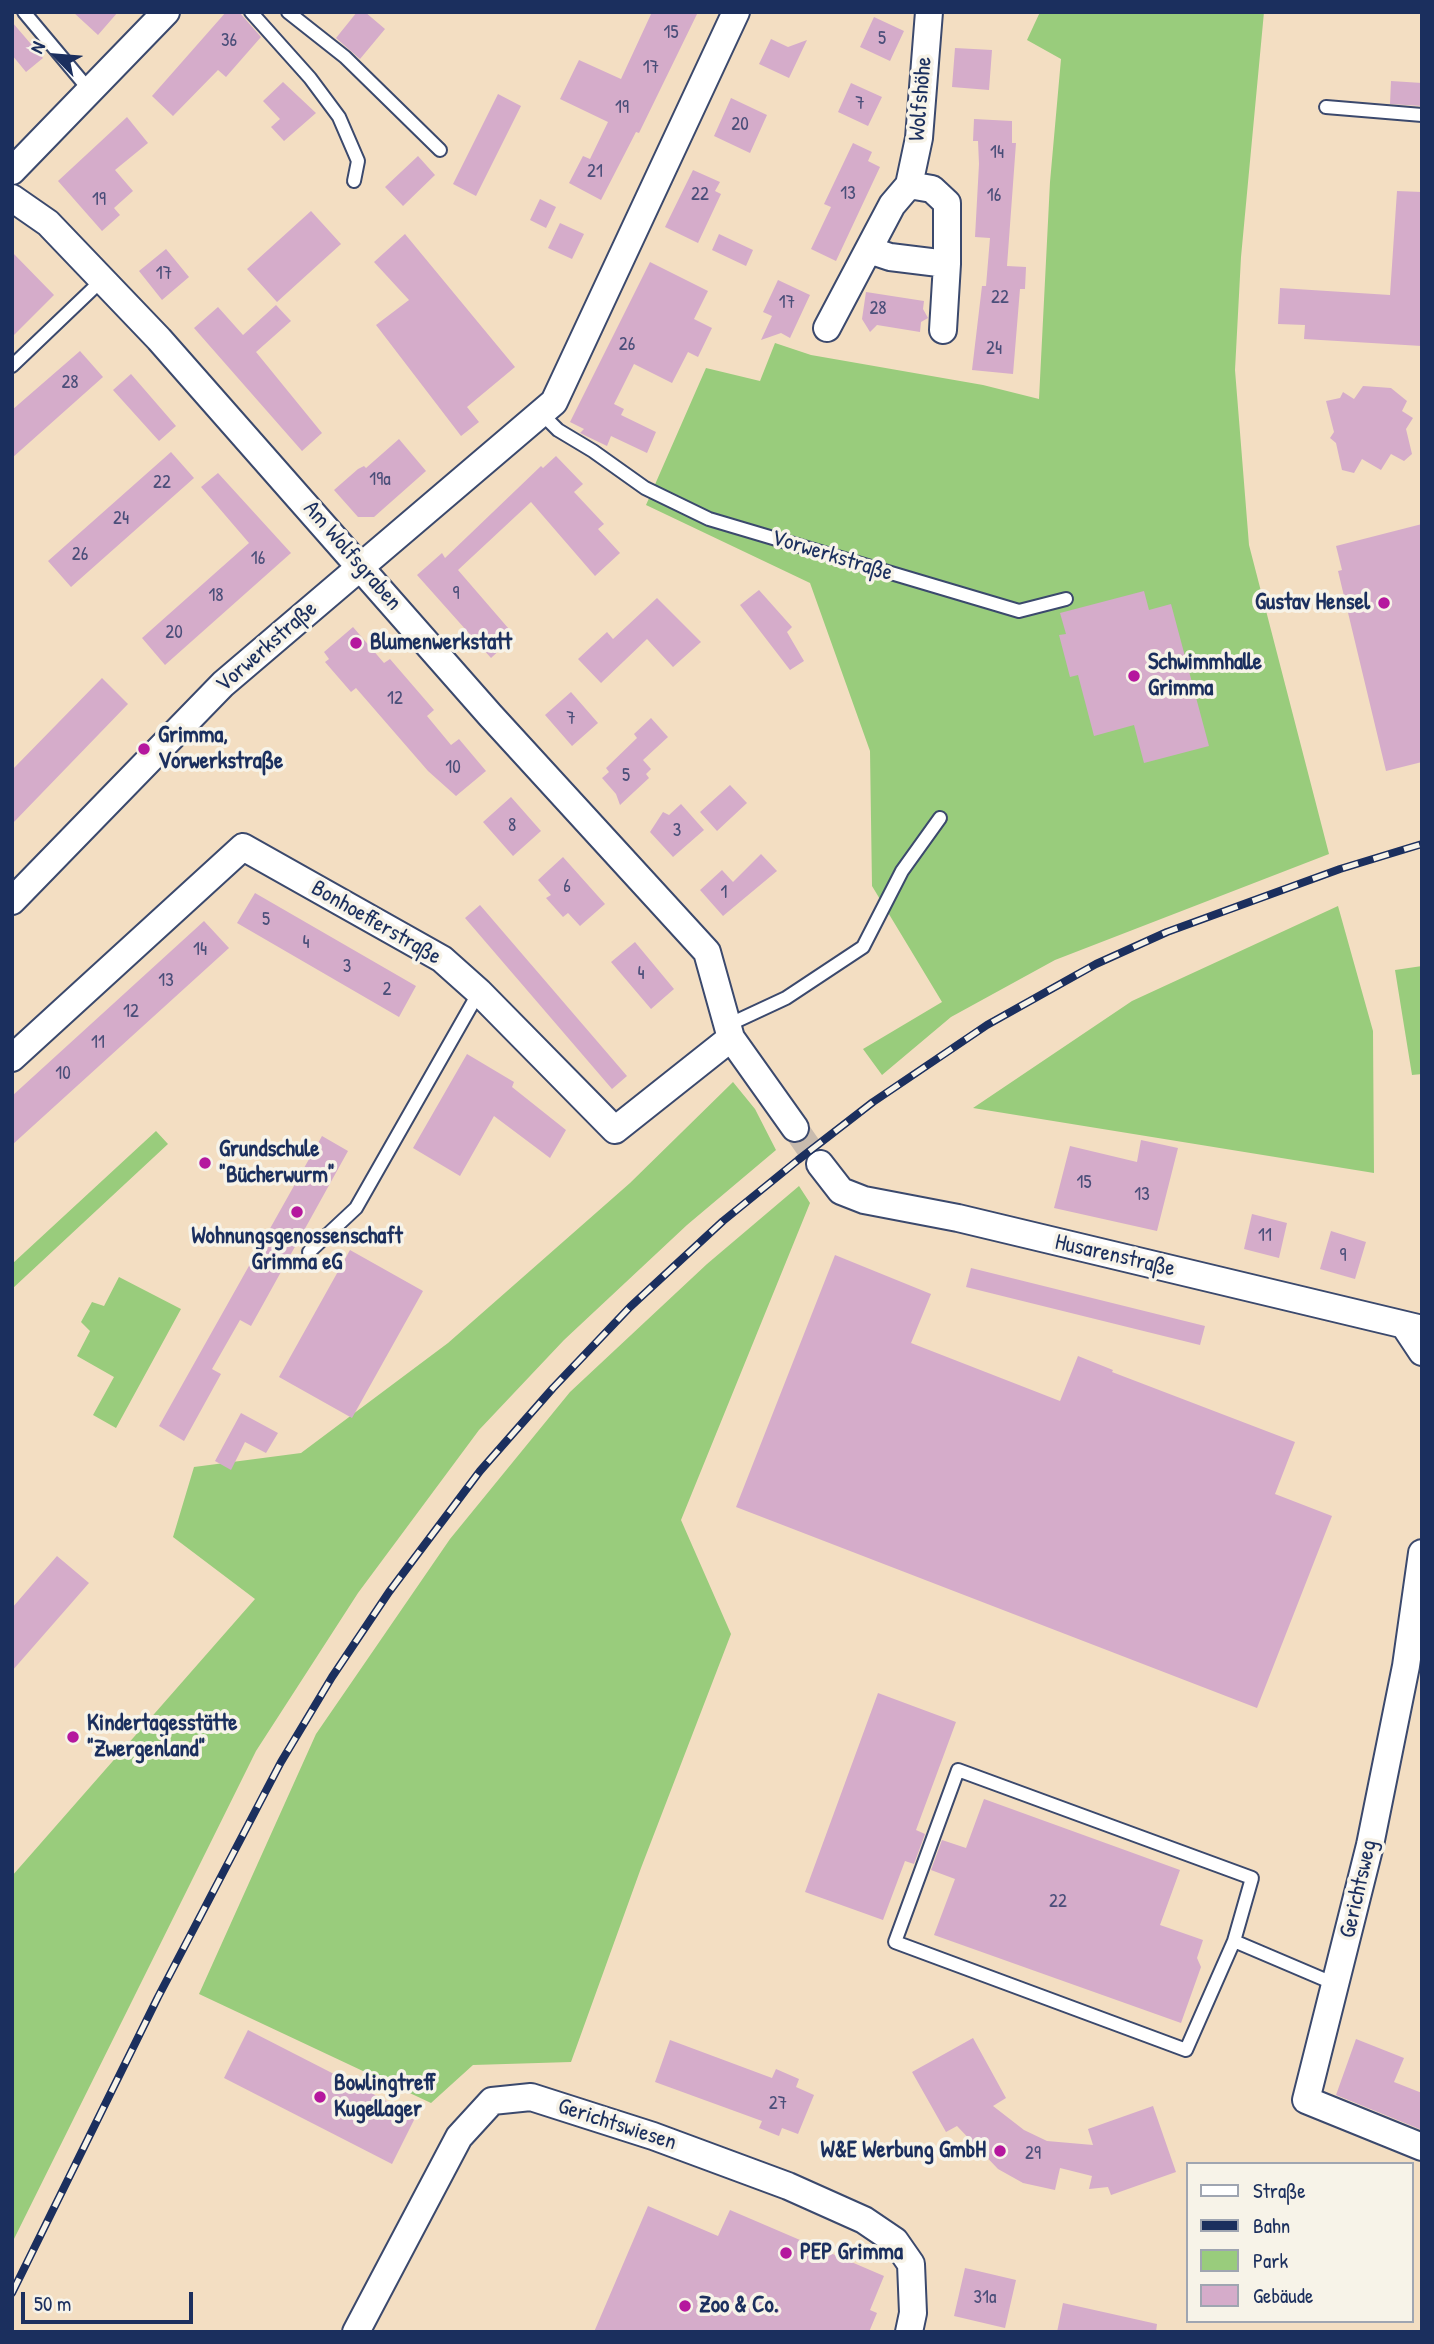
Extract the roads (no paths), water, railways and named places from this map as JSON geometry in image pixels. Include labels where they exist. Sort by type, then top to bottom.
[{"type":"street","points":[[12,171],[91,93],[166,12]]},
{"type":"street","name":"Vorwerkstraße","points":[[12,901],[223,684],[554,402],[736,12]]},
{"type":"street","name":"Wolfshöhe","points":[[827,328],[892,205],[909,185],[919,138],[929,12]]},
{"type":"street","points":[[909,185],[932,189],[947,203],[943,330]]},
{"type":"street","name":"Am Wolfsgraben","points":[[12,198],[48,223],[102,280],[360,566],[490,715],[707,952],[730,1031]]},
{"type":"street","points":[[869,250],[890,257],[947,264]]},
{"type":"street","name":"Bonhoefferstraße","points":[[12,1058],[243,846],[442,959],[480,992],[615,1130],[730,1031]]},
{"type":"street","points":[[730,1031],[795,1128]]},
{"type":"street","name":"Husarenstraße","points":[[820,1164],[841,1191],[864,1200],[958,1218],[1413,1327]]},
{"type":"street","points":[[1413,1327],[1422,1352]]},
{"type":"street","name":"Gerichtsweg","points":[[1422,1553],[1414,1668],[1306,2100],[1422,2147]]},
{"type":"street","name":"Gerichtswiesen","points":[[356,2332],[458,2137],[492,2101],[531,2096],[653,2136],[788,2186],[864,2220],[895,2241],[911,2264],[913,2313],[909,2332]]},
{"type":"lane","points":[[24,12],[91,93]]},
{"type":"lane","points":[[251,12],[301,68],[339,117],[358,161],[355,181]]},
{"type":"lane","points":[[288,12],[345,57],[440,150]]},
{"type":"lane","points":[[1326,107],[1422,115]]},
{"type":"lane","points":[[12,366],[102,280]]},
{"type":"lane","name":"Vorwerkstraße","points":[[542,414],[558,430],[645,488],[709,519],[1019,611],[1066,599]]},
{"type":"lane","points":[[730,1031],[863,947],[902,871],[940,818]]},
{"type":"lane","points":[[309,1252],[356,1208],[480,992]]},
{"type":"lane","points":[[958,1770],[1252,1878],[1234,1941],[1186,2050],[895,1942],[958,1770]]},
{"type":"lane","points":[[1234,1941],[1336,1984]]},
{"type":"tunnel","points":[[795,1128],[820,1164]]},
{"type":"railway","points":[[12,2293],[158,1997],[281,1762],[332,1677],[389,1592],[480,1471],[553,1388],[630,1307],[723,1221],[798,1160],[873,1102],[987,1025],[1096,964],[1167,932],[1340,869],[1422,844]]},
{"type":"place","name":"Gustav Hensel","points":[[1384,603]]},
{"type":"place","name":"Blumenwerkstatt","points":[[356,643]]},
{"type":"place","name":"Schwimmhalle Grimma","points":[[1134,676]]},
{"type":"place","name":"Grimma, Vorwerkstraße","points":[[144,749]]},
{"type":"place","name":"Grundschule \"Bücherwurm\"","points":[[205,1163]]},
{"type":"place","name":"Wohnungsgenossenschaft Grimma eG","points":[[297,1212]]},
{"type":"place","name":"Kindertagesstätte \"Zwergenland\"","points":[[73,1737]]},
{"type":"place","name":"Bowlingtreff Kugellager","points":[[320,2097]]},
{"type":"place","name":"W&E Werbung GmbH","points":[[1000,2151]]},
{"type":"place","name":"PEP Grimma","points":[[786,2253]]},
{"type":"place","name":"Zoo & Co.","points":[[685,2306]]}]
